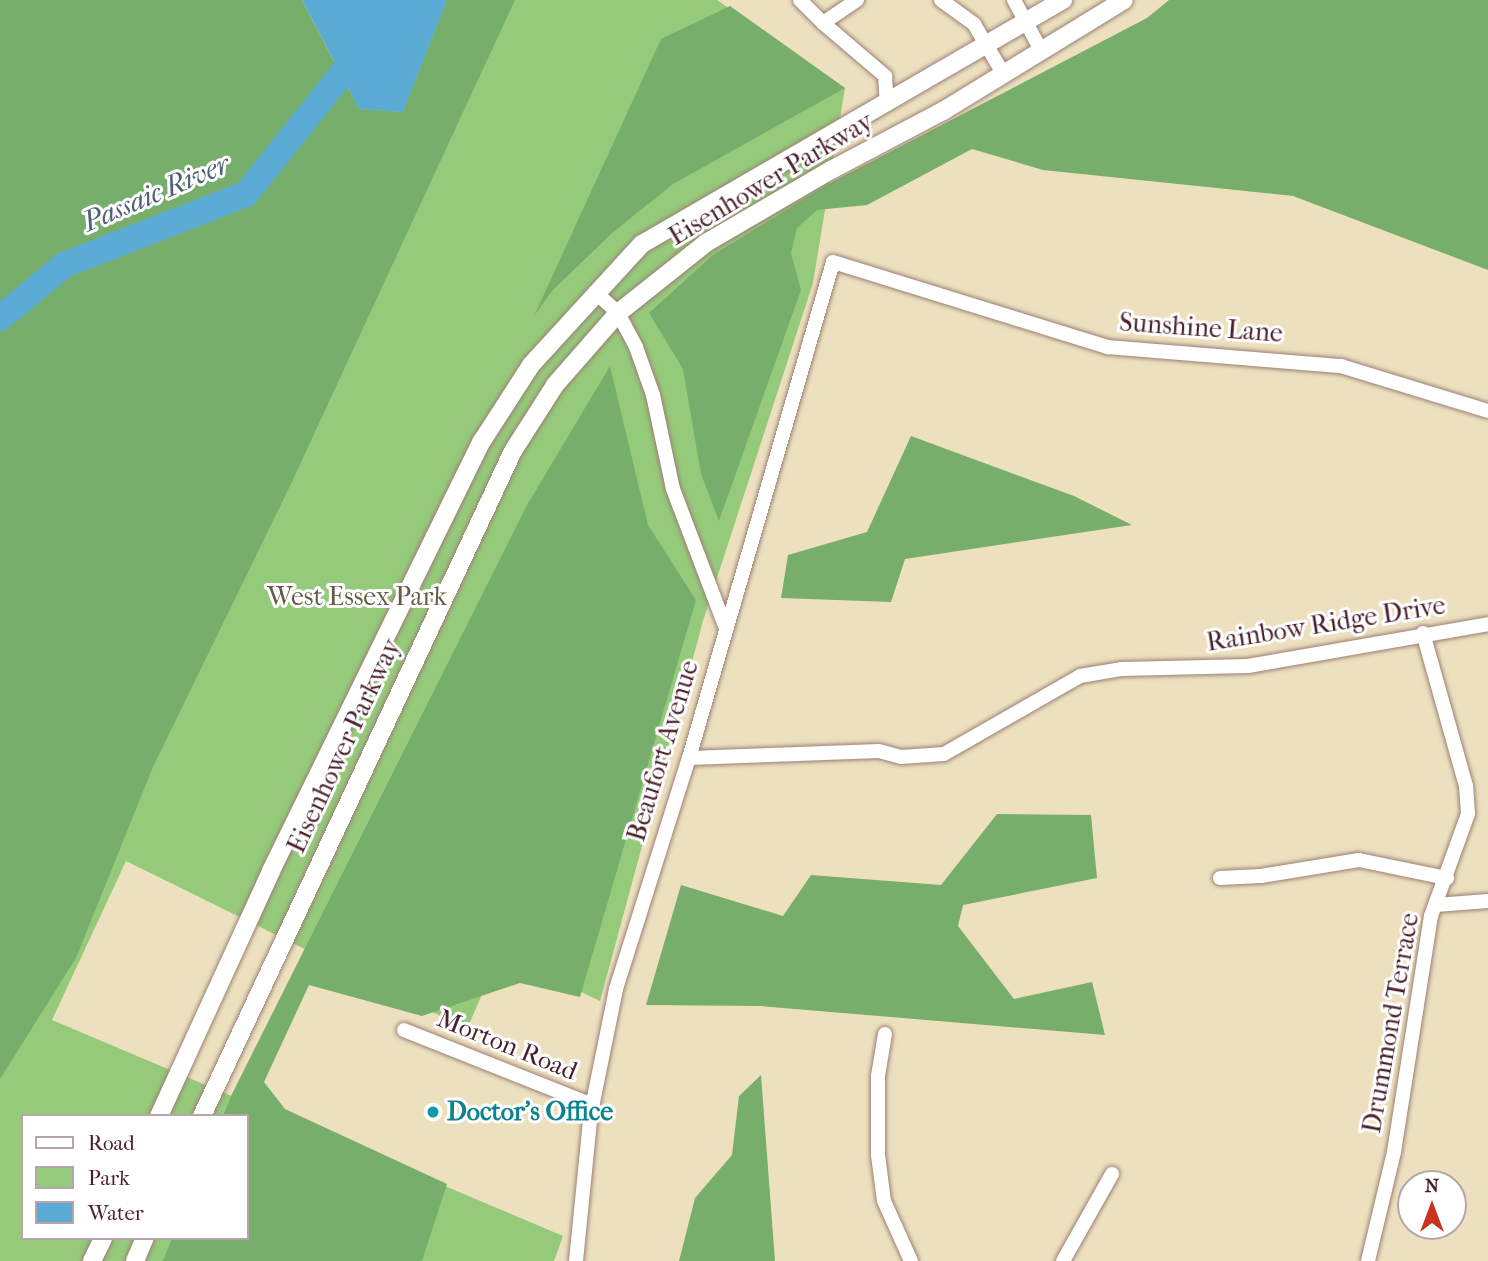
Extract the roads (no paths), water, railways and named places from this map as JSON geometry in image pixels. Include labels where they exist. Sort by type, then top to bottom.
[{"type":"main road","name":"Eisenhower Parkway","points":[[160,1114],[271,871],[482,441],[531,365],[595,292],[642,244],[989,46],[1063,0]]},
{"type":"main road","name":"Eisenhower Parkway","points":[[203,1114],[513,451],[555,385],[618,313],[706,243],[1004,75],[1124,0]]},
{"type":"main road","points":[[93,1261],[102,1240]]},
{"type":"main road","points":[[135,1261],[144,1240]]},
{"type":"street","points":[[800,0],[885,76],[887,103]]},
{"type":"street","points":[[823,23],[857,0]]},
{"type":"street","points":[[941,0],[974,24],[1004,75]]},
{"type":"street","points":[[1014,0],[1024,24],[1042,52]]},
{"type":"street","name":"Sunshine Lane","points":[[832,262],[1108,346],[1341,366],[1488,411]]},
{"type":"street","name":"Beaufort Avenue","points":[[576,1261],[592,1105],[616,989],[689,758],[832,262]]},
{"type":"street","points":[[595,292],[618,313],[649,379],[673,489],[725,626]]},
{"type":"street","name":"Rainbow Ridge Drive","points":[[689,758],[879,751],[901,757],[944,754],[1080,676],[1122,669],[1248,666],[1488,624]]},
{"type":"street","name":"Drummond Terrace","points":[[1368,1261],[1394,1152],[1436,905],[1468,814],[1466,786],[1423,634]]},
{"type":"street","points":[[1220,878],[1261,876],[1359,860],[1447,878]]},
{"type":"street","points":[[1436,905],[1488,901]]},
{"type":"street","name":"Morton Road","points":[[404,1030],[592,1105]]},
{"type":"street","points":[[884,1034],[878,1076],[878,1155],[884,1201],[911,1261]]},
{"type":"street","points":[[1063,1261],[1112,1174]]},
{"type":"water","points":[[302,0],[447,0],[403,112],[359,109]]},
{"type":"waterway","name":"Passaic River","points":[[0,318],[64,265],[246,194],[365,45],[386,0]]},
{"type":"place","name":"Doctor's Office","points":[[433,1112]]},
{"type":"park label","name":"West Essex Park","points":[[357,597]]}]
